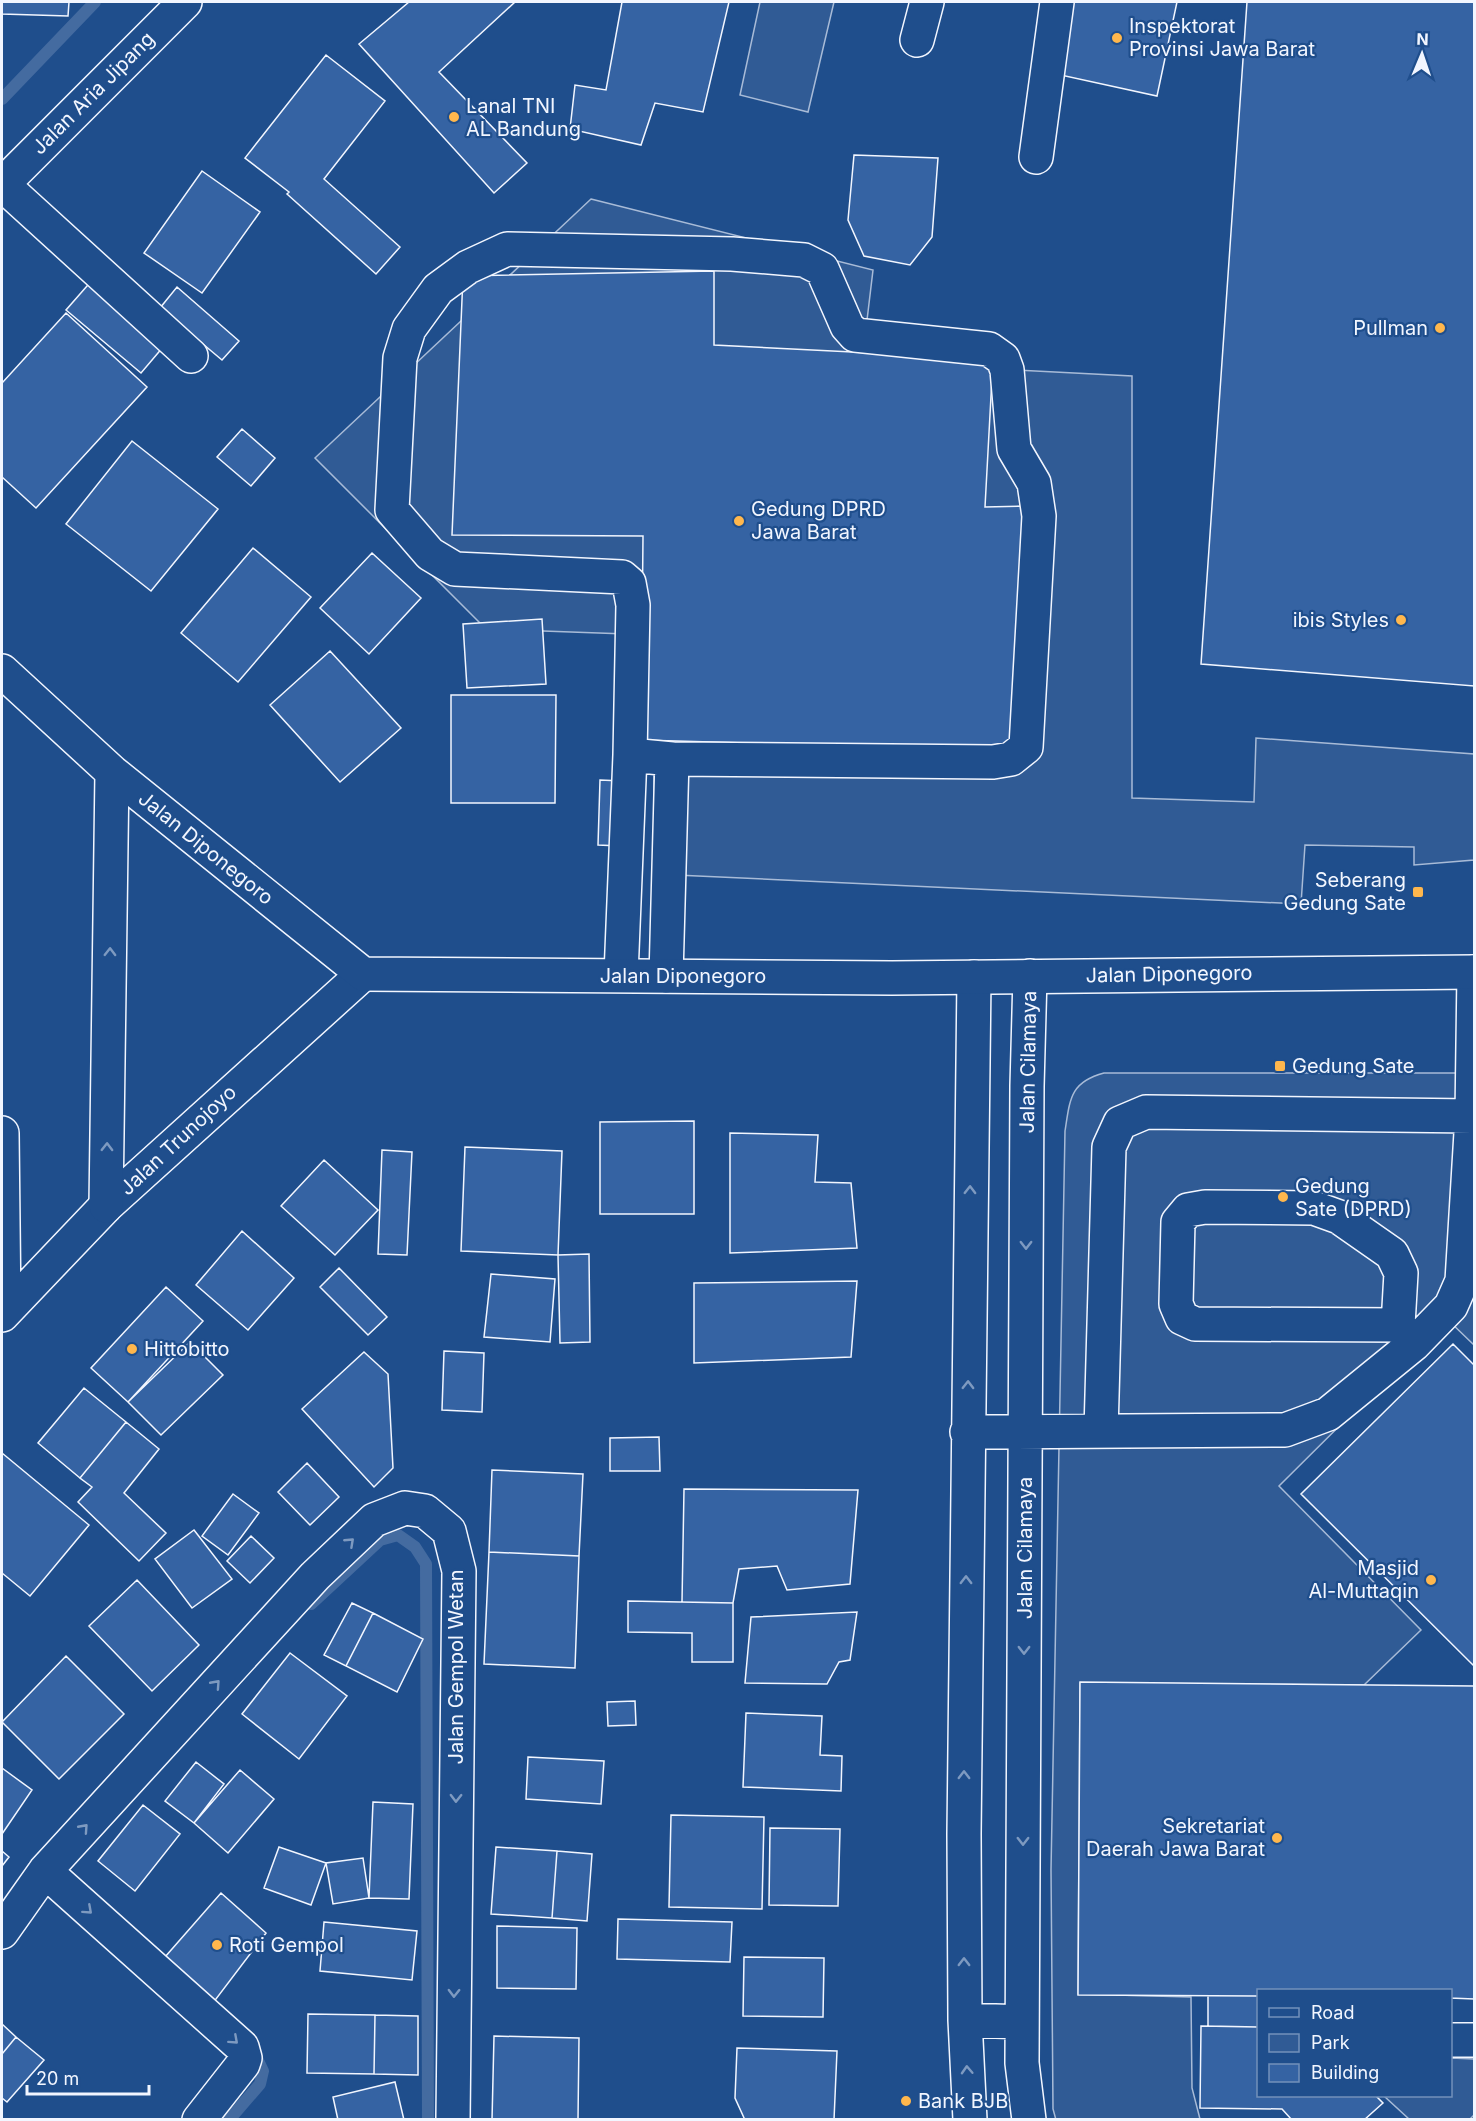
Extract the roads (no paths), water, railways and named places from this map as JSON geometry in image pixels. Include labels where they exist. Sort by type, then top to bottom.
[{"type":"street","name":"Jalan Aria Jipang","points":[[2,184],[185,2]]},
{"type":"street","points":[[917,40],[927,2]]},
{"type":"street","points":[[1036,157],[1057,2]]},
{"type":"street","points":[[2,184],[191,356]]},
{"type":"street","points":[[621,975],[630,755],[633,605],[629,583],[622,577],[455,568],[430,554],[392,510],[400,358],[409,329],[438,289],[468,267],[507,249],[732,254],[804,260],[822,269],[847,326],[855,335],[989,349],[1003,359],[1007,370],[1014,449],[1034,483],[1039,516],[1026,747],[1011,759],[993,762],[672,759],[630,755]]},
{"type":"street","name":"Jalan Diponegoro","points":[[2,671],[112,772],[363,974],[974,977],[1474,972]]},
{"type":"street","points":[[666,976],[672,759]]},
{"type":"street","points":[[106,1206],[112,772]]},
{"type":"street","points":[[967,1432],[1285,1430],[1328,1414],[1406,1335],[1451,1306],[1462,1281],[1472,1116],[1474,972]]},
{"type":"street","name":"Jalan Trunojoyo","points":[[3,1314],[106,1206],[363,974]]},
{"type":"street","name":"Jalan Cilamaya","points":[[1029,2120],[1022,2063],[1022,2022],[1030,976]]},
{"type":"street","points":[[970,2120],[964,2020],[967,1432],[974,977]]},
{"type":"street","points":[[1101,1431],[1109,1148],[1120,1123],[1146,1112],[1472,1116]]},
{"type":"street","points":[[2,1132],[3,1314]]},
{"type":"street","points":[[1205,1207],[1314,1208],[1339,1217],[1392,1254],[1401,1273],[1406,1335],[1195,1324],[1182,1318],[1176,1304],[1178,1222],[1188,1210],[1205,1207]]},
{"type":"street","name":"Jalan Gempol Wetan","points":[[2,1932],[45,1871],[315,1576],[374,1520],[405,1508],[424,1511],[449,1531],[459,1571],[453,2120]]},
{"type":"street","points":[[45,1871],[242,2048],[245,2058],[240,2070],[199,2120]]},
{"type":"street","points":[[964,2020],[1022,2022]]},
{"type":"street","points":[[1452,2040],[1474,2040]]},
{"type":"waterway","points":[[2,99],[95,2]]},
{"type":"waterway","points":[[311,1604],[380,1540],[398,1535],[415,1547],[426,1564],[428,2120]]},
{"type":"waterway","points":[[229,2120],[260,2084],[263,2071],[254,2052]]},
{"type":"place","name":"Inspektorat Provinsi Jawa Barat","points":[[1117,38]]},
{"type":"place","name":"Lanal TNI AL Bandung","points":[[454,117]]},
{"type":"place","name":"Pullman","points":[[1440,328]]},
{"type":"place","name":"Gedung DPRD Jawa Barat","points":[[739,521]]},
{"type":"place","name":"ibis Styles","points":[[1401,620]]},
{"type":"place","name":"Seberang Gedung Sate","points":[[1418,892]]},
{"type":"place","name":"Gedung Sate","points":[[1280,1066]]},
{"type":"place","name":"Gedung Sate (DPRD)","points":[[1283,1197]]},
{"type":"place","name":"Hittobitto","points":[[132,1349]]},
{"type":"place","name":"Masjid Al-Muttaqin","points":[[1431,1580]]},
{"type":"place","name":"Sekretariat Daerah Jawa Barat","points":[[1277,1838]]},
{"type":"place","name":"Roti Gempol","points":[[217,1945]]},
{"type":"place","name":"Bank BJB","points":[[906,2101]]}]
